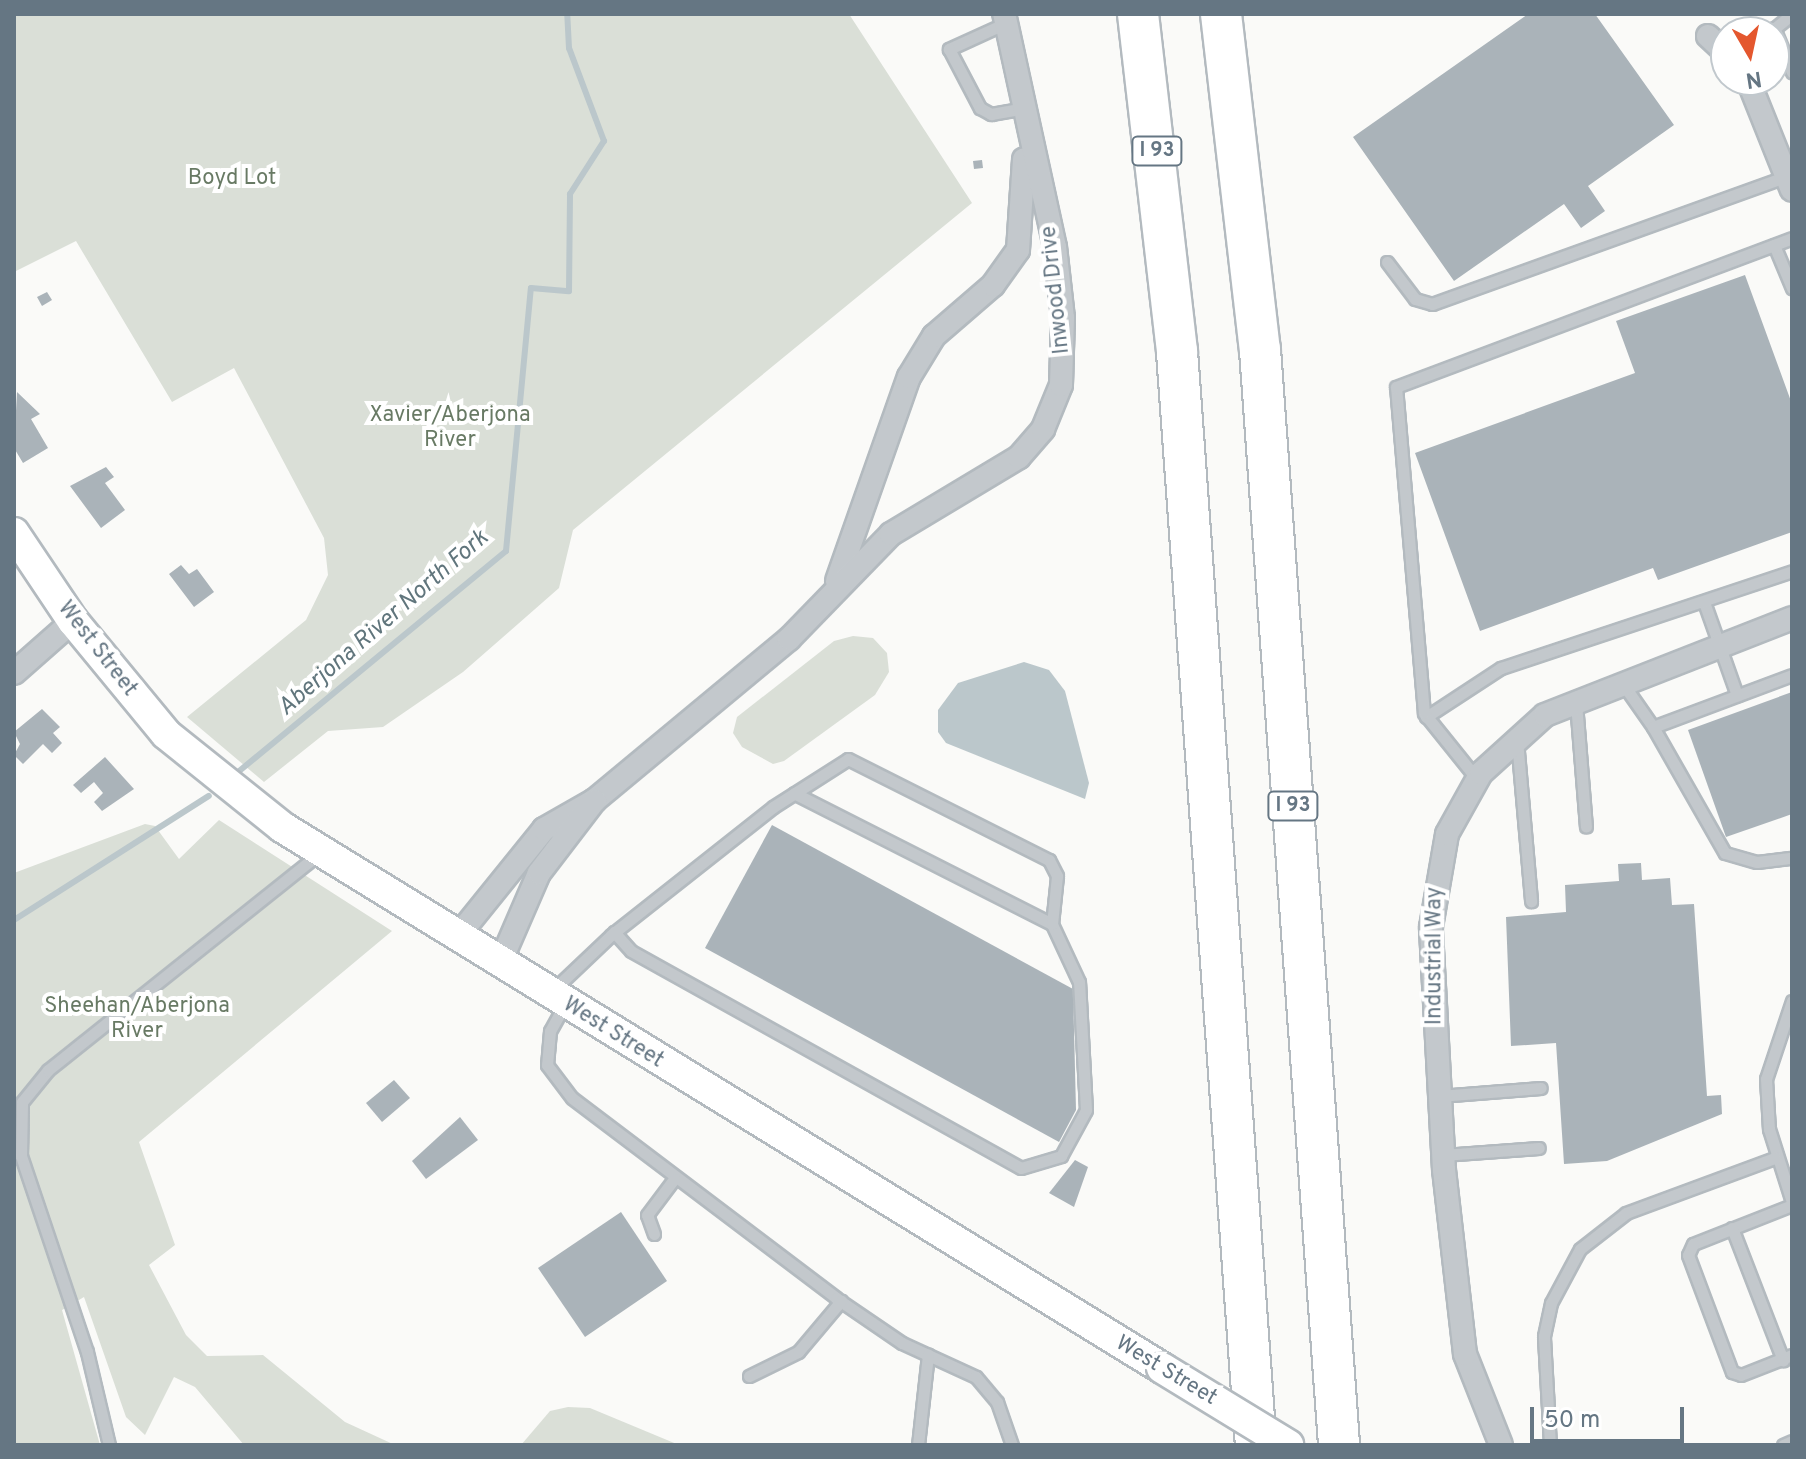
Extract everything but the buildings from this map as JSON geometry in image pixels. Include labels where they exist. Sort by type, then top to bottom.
[{"type":"highway","name":"I 93","points":[[1138,14],[1179,366],[1256,1445]]},
{"type":"highway","name":"I 93","points":[[1221,14],[1260,350],[1339,1445]]},
{"type":"main road","name":"West Street","points":[[14,533],[73,621],[166,734],[321,852],[1288,1445]]},
{"type":"street","name":"Inwood Drive","points":[[457,937],[530,843],[595,800],[789,639],[833,593],[923,510],[1019,457],[1053,410],[1063,374],[1063,318],[1051,227],[1022,115],[1005,19]]},
{"type":"street","points":[[1754,96],[1789,183]]},
{"type":"street","name":"Inwood Drive","points":[[833,593],[909,377],[934,336],[993,285],[1018,250],[1022,115]]},
{"type":"street","name":"Industrial Way","points":[[1501,1445],[1465,1354],[1443,1155],[1434,884],[1447,834],[1477,779],[1517,736],[1575,698],[1792,618]]},
{"type":"street","points":[[14,673],[73,621]]},
{"type":"street","name":"Inwood Drive","points":[[500,963],[539,873],[595,800]]},
{"type":"lane","points":[[1005,19],[949,49],[980,108],[991,114],[1022,115]]},
{"type":"lane","points":[[1387,262],[1415,299],[1432,304],[1789,183]]},
{"type":"lane","points":[[1477,779],[1426,717],[1396,387],[1792,238]]},
{"type":"lane","points":[[1774,245],[1792,288]]},
{"type":"lane","points":[[1426,717],[1501,668],[1792,571]]},
{"type":"lane","points":[[1704,602],[1737,695]]},
{"type":"lane","points":[[1653,727],[1792,675]]},
{"type":"lane","points":[[1621,680],[1653,727],[1725,853],[1757,862],[1792,858]]},
{"type":"lane","points":[[1575,698],[1586,827]]},
{"type":"lane","points":[[1517,736],[1531,901]]},
{"type":"lane","points":[[614,932],[631,951],[1030,1170],[1064,1154],[1086,1113],[1079,982],[1052,924],[1057,876],[1049,860],[863,762],[843,760],[794,793],[614,932],[558,998],[547,1044],[553,1079],[674,1179],[841,1301],[988,1389],[1012,1445]]},
{"type":"lane","points":[[794,793],[1052,924]]},
{"type":"lane","points":[[109,1445],[87,1352],[21,1156],[22,1102],[48,1070],[321,852]]},
{"type":"lane","points":[[1732,1228],[1788,1357],[1741,1375],[1726,1357],[1688,1255],[1693,1244],[1792,1203],[1775,1158],[1766,1079],[1792,1001]]},
{"type":"lane","points":[[1439,1096],[1541,1088]]},
{"type":"lane","points":[[1443,1155],[1539,1148]]},
{"type":"lane","points":[[1550,1445],[1544,1336],[1551,1303],[1580,1249],[1626,1213],[1775,1158]]},
{"type":"lane","points":[[654,1234],[647,1215],[674,1179]]},
{"type":"lane","points":[[749,1376],[798,1352],[841,1301]]},
{"type":"lane","points":[[918,1445],[928,1355]]},
{"type":"lane","points":[[1783,1445],[1792,1441]]},
{"type":"green space","points":[[14,14],[849,14],[972,203],[573,530],[559,588],[463,672],[383,727],[328,731],[264,782],[187,717],[306,620],[328,575],[324,538],[234,368],[172,402],[76,241],[14,272]]},
{"type":"green space","points":[[853,636],[873,638],[887,653],[889,672],[875,695],[784,761],[773,764],[742,747],[733,733],[737,717],[834,641]]},
{"type":"green space","name":"Sheehan/Aberjona River","points":[[219,820],[392,931],[139,1142],[175,1245],[149,1265],[186,1335],[207,1356],[263,1355],[345,1422],[395,1445],[244,1445],[195,1387],[174,1377],[145,1435],[126,1417],[84,1297],[62,1310],[100,1445],[14,1445],[14,873],[145,824],[155,826],[179,859]]},
{"type":"green space","points":[[568,1407],[590,1408],[679,1445],[521,1445],[550,1411]]},
{"type":"shaded area","points":[[1024,662],[1049,670],[1065,691],[1089,783],[1085,799],[946,743],[938,732],[938,710],[958,683]]},
{"type":"waterway","name":"Aberjona River North Fork","points":[[238,772],[506,551],[531,288],[569,291],[570,194],[604,141],[569,48],[567,14]]},
{"type":"waterway","name":"Aberjona River North Fork","points":[[14,920],[209,796]]},
{"type":"park label","name":"Boyd Lot","points":[[232,179]]},
{"type":"park label","name":"Xavier/Aberjona River","points":[[450,428]]}]
